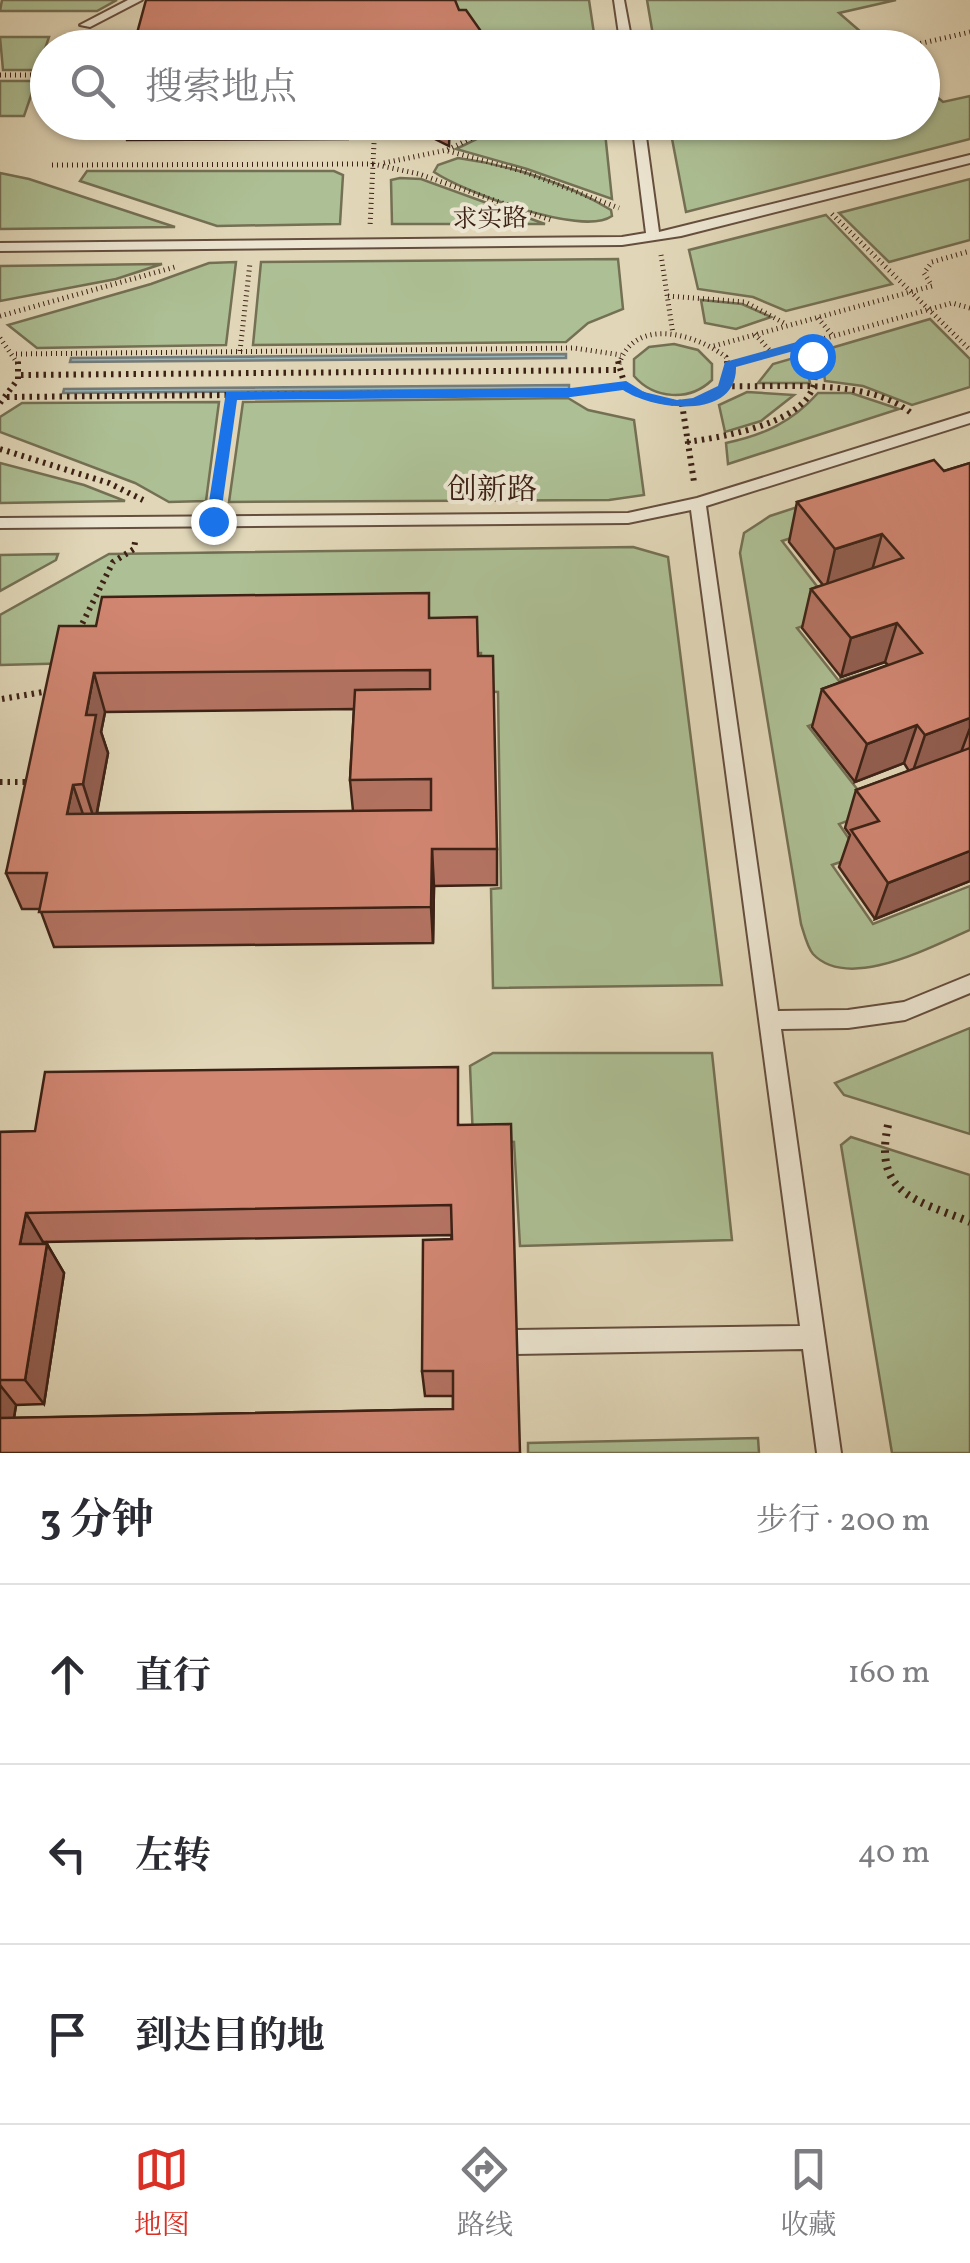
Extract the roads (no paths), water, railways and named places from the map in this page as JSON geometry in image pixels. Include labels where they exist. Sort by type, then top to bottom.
[{"type":"lane","points":[[86,25],[136,0]]},
{"type":"lane","points":[[620,0],[624,30]]},
{"type":"lane","points":[[640,140],[653,238]]},
{"type":"lane","name":"求实路","points":[[0,248],[622,241],[653,238],[970,159]]},
{"type":"lane","name":"创新路","points":[[0,523],[628,518],[698,503],[970,418]]},
{"type":"lane","points":[[698,503],[830,1453]]},
{"type":"lane","points":[[770,1020],[848,1019],[905,1011],[970,984]]},
{"type":"lane","points":[[515,1342],[813,1337]]},
{"type":"water","points":[[566,354],[566,358],[70,362],[71,358]]},
{"type":"water","points":[[569,385],[569,389],[63,393],[64,389]]}]
